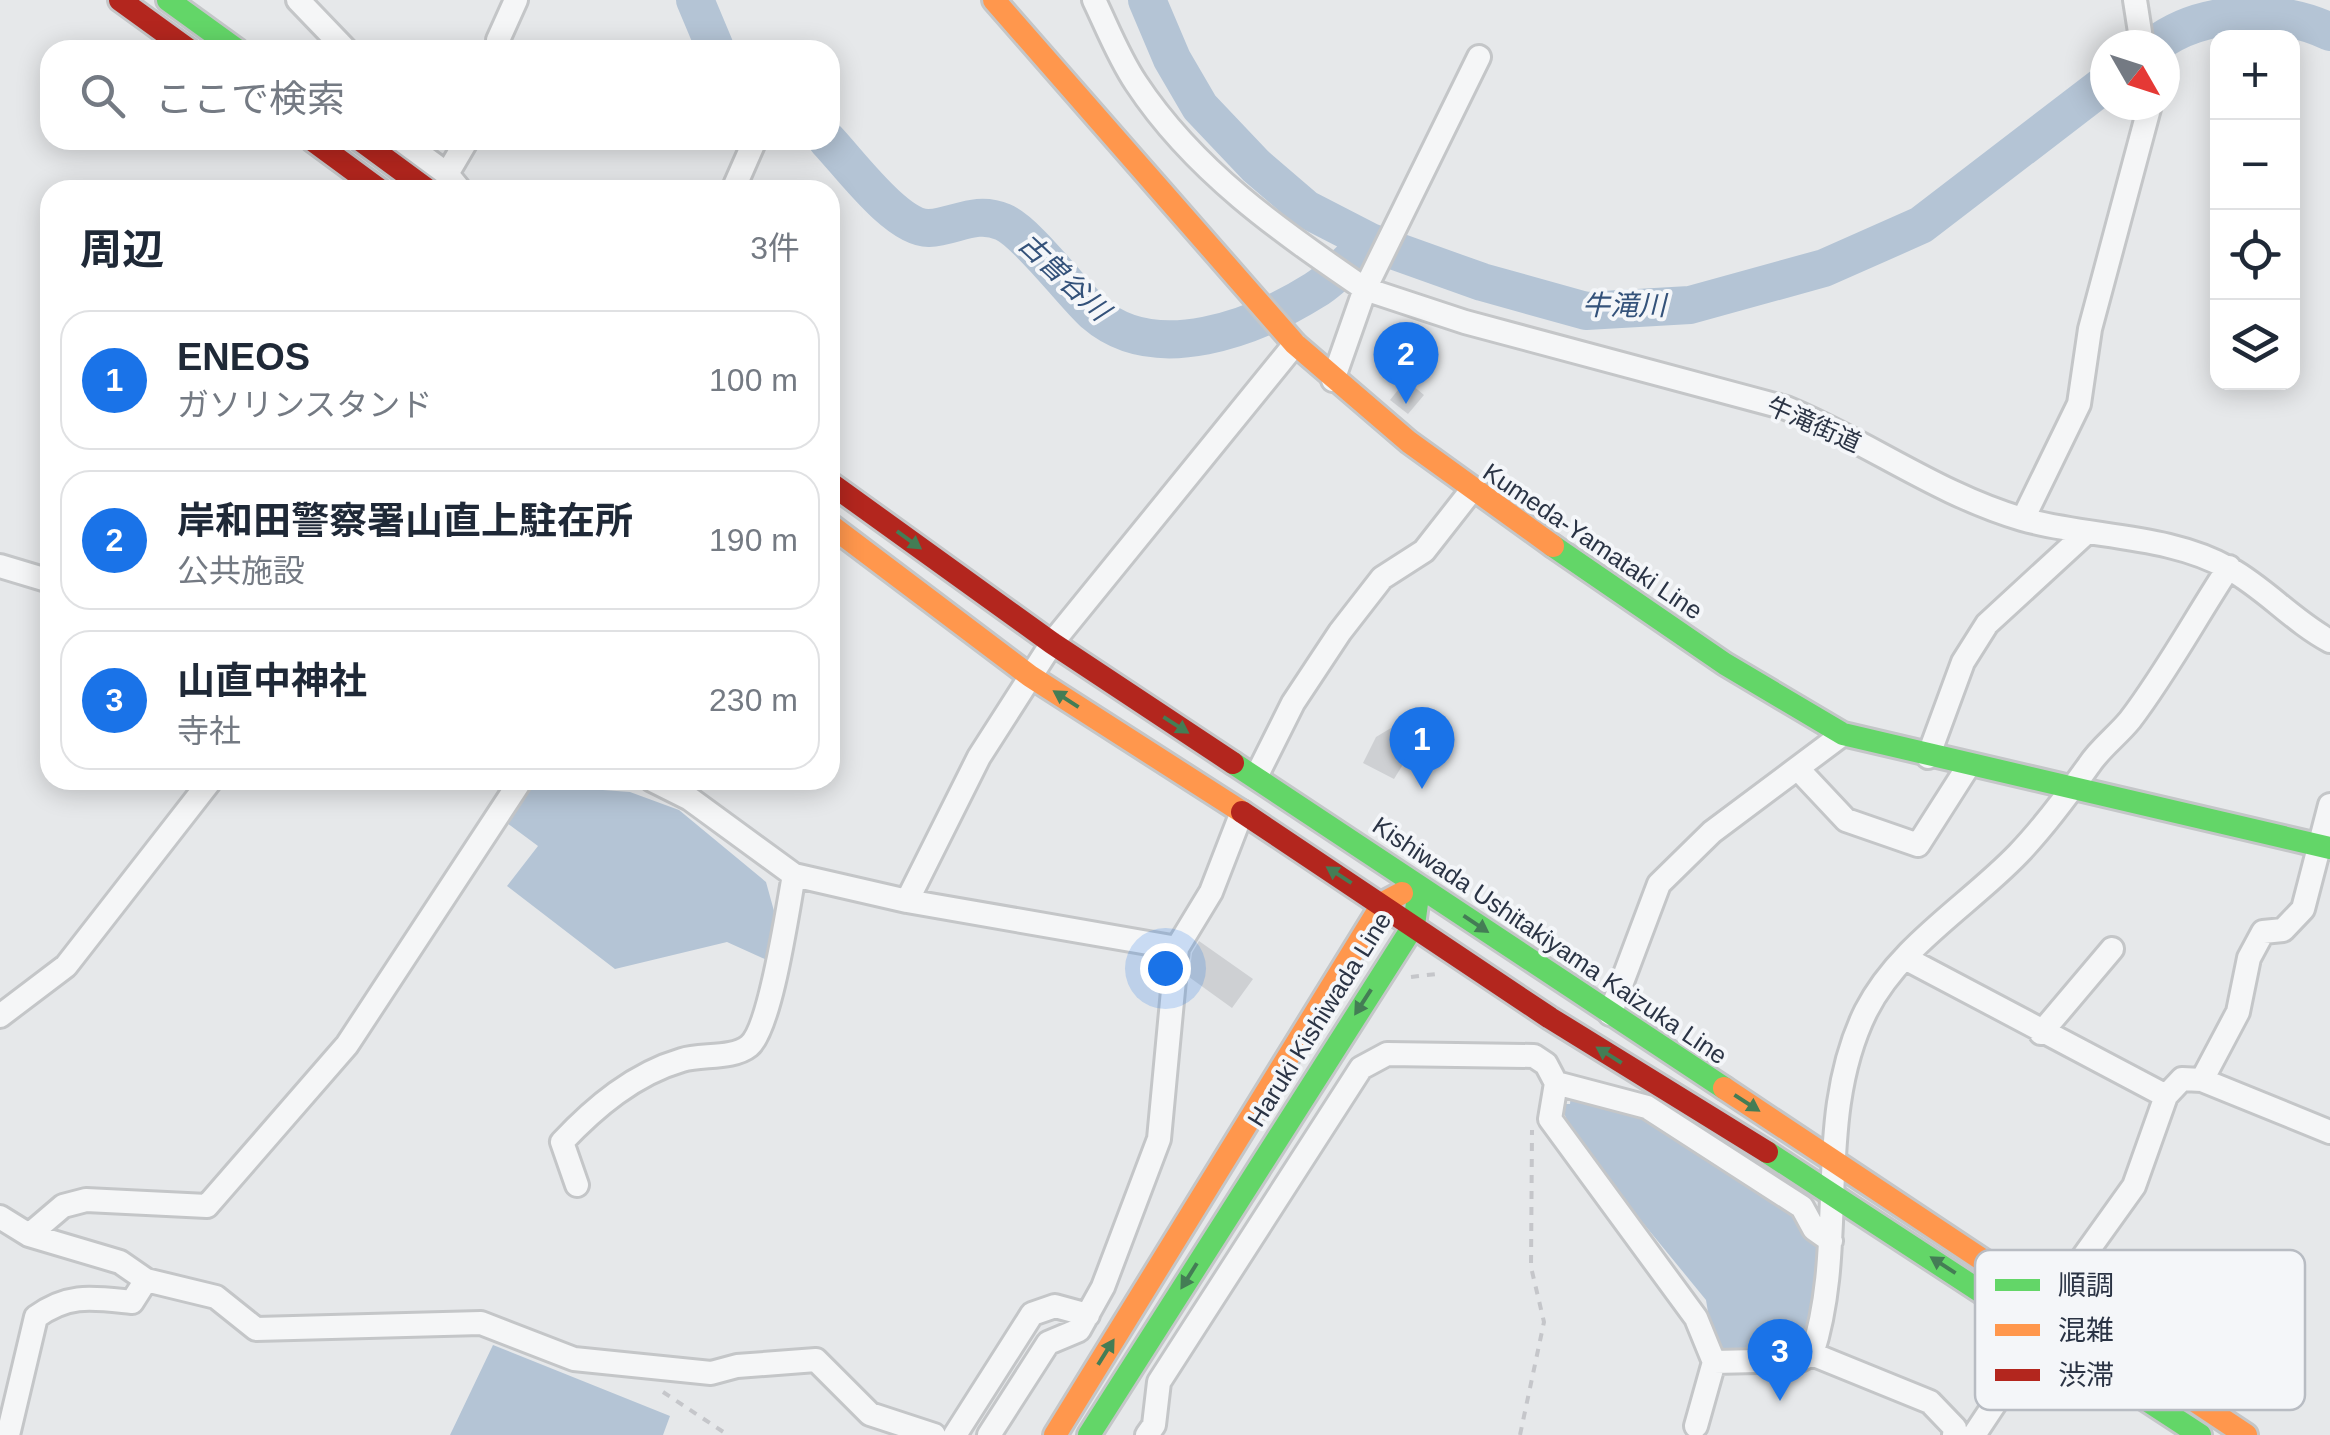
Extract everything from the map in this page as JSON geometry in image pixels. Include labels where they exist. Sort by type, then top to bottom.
[{"type":"main road","points":[[120,0],[175,40]]},
{"type":"main road","points":[[168,0],[223,40]]},
{"type":"main road","name":"Kumeda-Yamataki Line","points":[[994,0],[1288,336],[1333,380],[1471,491],[1778,700],[1843,734],[2324,846]]},
{"type":"main road","points":[[326,150],[366,180]]},
{"type":"main road","points":[[374,150],[414,180]]},
{"type":"main road","name":"Kishiwada Ushitakiyama Kaizuka Line","points":[[840,489],[1052,643],[1975,1252]]},
{"type":"main road","points":[[840,533],[1030,676],[1382,903],[1550,1018],[1831,1191],[1975,1286]]},
{"type":"main road","name":"Haruki Kishiwada Line","points":[[1054,1435],[1382,903],[1418,885]]},
{"type":"main road","name":"Haruki Kishiwada Line","points":[[1089,1435],[1414,925],[1418,885]]},
{"type":"main road","points":[[2162,1410],[2200,1435]]},
{"type":"main road","name":"Kishiwada Ushitakiyama Kaizuka Line","points":[[2209,1410],[2246,1435]]},
{"type":"street","points":[[298,0],[336,40]]},
{"type":"street","points":[[507,40],[516,0]]},
{"type":"street","name":"牛滝街道","points":[[1094,0],[1136,84],[1218,179],[1259,216],[1336,268],[1465,322],[1786,408],[1826,424],[1958,497],[2023,519],[2086,534],[2166,546],[2229,568],[2330,641]]},
{"type":"street","points":[[2135,2],[2140,30]]},
{"type":"street","points":[[1333,380],[1367,284],[1479,57]]},
{"type":"street","points":[[2023,519],[2079,404],[2090,329],[2146,120]]},
{"type":"street","points":[[413,150],[451,180]]},
{"type":"street","points":[[454,180],[463,150]]},
{"type":"street","points":[[738,180],[751,150]]},
{"type":"street","points":[[907,901],[972,772],[1052,643],[1288,336]]},
{"type":"street","points":[[1256,777],[1292,703],[1340,632],[1382,578],[1424,551],[1471,491]]},
{"type":"street","points":[[1928,756],[1963,662],[1988,624],[2034,586],[2086,534]]},
{"type":"street","points":[[0,566],[40,578]]},
{"type":"street","points":[[1714,1362],[1800,1360],[1812,1354],[1823,1319],[1831,1242],[1833,1160],[1851,1051],[1867,1010],[1905,958],[2018,854],[2076,787],[2090,763],[2130,720],[2229,568]]},
{"type":"street","points":[[1610,1014],[1660,884],[1712,832],[1800,770],[1843,734]]},
{"type":"street","points":[[1800,770],[1846,820],[1918,845],[1969,765]]},
{"type":"street","points":[[0,1016],[66,966],[203,790]]},
{"type":"street","points":[[29,1235],[63,1206],[86,1200],[206,1206],[348,1045],[382,985],[515,790]]},
{"type":"street","points":[[672,790],[794,874],[907,901],[1177,948]]},
{"type":"street","points":[[2202,1080],[2238,1012],[2249,958],[2263,932],[2283,930],[2302,909],[2324,846],[2330,805]]},
{"type":"street","points":[[989,1435],[1048,1344],[1079,1330],[1104,1287],[1158,1138],[1177,948],[1212,892],[1242,812]]},
{"type":"street","points":[[577,1185],[562,1142],[597,1104],[682,1060],[736,1052],[749,1047],[756,1037],[772,988],[794,874]]},
{"type":"street","points":[[2041,1033],[2112,949]]},
{"type":"street","points":[[1905,958],[2166,1096]]},
{"type":"street","points":[[1534,1056],[1550,1018]]},
{"type":"street","points":[[1147,1435],[1154,1425],[1158,1382],[1361,1068],[1387,1054],[1534,1056],[1546,1064],[1556,1083],[1550,1119],[1696,1318],[1714,1362],[1696,1426]]},
{"type":"street","points":[[2088,1250],[2134,1186],[2166,1096],[2182,1079],[2202,1080],[2330,1132]]},
{"type":"street","points":[[1556,1083],[1647,1107],[1802,1207],[1814,1229],[1831,1242]]},
{"type":"street","points":[[0,1217],[29,1235],[120,1262],[146,1280],[216,1298],[256,1328],[481,1324],[574,1359],[711,1373],[737,1366],[816,1360],[870,1414],[934,1435]]},
{"type":"street","points":[[8,1435],[36,1317],[58,1302],[78,1296],[132,1302],[146,1280]]},
{"type":"street","points":[[955,1435],[1032,1314],[1055,1306],[1088,1315]]},
{"type":"street","points":[[1812,1354],[1930,1402],[1954,1428],[1954,1435]]},
{"type":"street","points":[[1974,1435],[1991,1410]]},
{"type":"path","points":[[1520,1435],[1544,1322],[1530,1267],[1532,1130]]},
{"type":"path","points":[[658,1390],[674,1396],[728,1435]]},
{"type":"water","points":[[529,790],[630,792],[679,810],[766,882],[774,911],[767,960],[727,942],[615,969],[507,886],[538,846],[507,823]]},
{"type":"water","points":[[1571,1094],[1630,1108],[1791,1208],[1818,1242],[1818,1284],[1805,1347],[1786,1357],[1715,1354],[1706,1300],[1576,1141],[1560,1104],[1570,1104]]},
{"type":"water","points":[[493,1345],[670,1416],[663,1435],[450,1435]]},
{"type":"building","points":[[1406,380],[1424,395],[1408,414],[1390,400]]},
{"type":"building","points":[[1396,725],[1418,740],[1394,779],[1363,763],[1376,737]]},
{"type":"building","points":[[1199,941],[1253,979],[1232,1008],[1189,977],[1192,953]]},
{"type":"waterway","name":"古曽谷川","points":[[695,0],[712,40]]},
{"type":"waterway","name":"牛滝川","points":[[1147,0],[1172,59],[1200,107],[1256,166],[1306,209],[1370,242],[1482,282],[1586,311],[1690,305],[1824,268],[1921,225],[2090,95]]},
{"type":"waterway","name":"牛滝川","points":[[2180,30],[2218,18],[2265,16],[2288,18],[2330,32]]},
{"type":"waterway","name":"古曽谷川","points":[[836,150],[888,207],[916,225],[929,228],[983,218],[1013,228],[1094,313],[1119,329],[1146,337],[1206,336],[1264,317],[1322,286],[1366,245]]},
{"type":"traffic: fast","points":[[168,0],[223,40]]},
{"type":"traffic: fast","points":[[1553,546],[1725,664],[1843,734],[2330,848]]},
{"type":"traffic: fast","points":[[1233,763],[1724,1088]]},
{"type":"traffic: fast","points":[[1089,1435],[1414,925],[1417,903]]},
{"type":"traffic: fast","points":[[1767,1152],[1975,1288]]},
{"type":"traffic: fast","points":[[2162,1410],[2200,1435]]},
{"type":"traffic: slow","points":[[994,0],[1295,344],[1409,442],[1553,546]]},
{"type":"traffic: slow","points":[[840,533],[1030,676],[1242,812]]},
{"type":"traffic: slow","points":[[1055,1435],[1383,903],[1402,893]]},
{"type":"traffic: slow","points":[[1724,1088],[1975,1255]]},
{"type":"traffic: slow","points":[[2208,1410],[2246,1435]]},
{"type":"traffic: jam","points":[[120,0],[175,40]]},
{"type":"traffic: jam","points":[[326,150],[366,180]]},
{"type":"traffic: jam","points":[[374,150],[414,180]]},
{"type":"traffic: jam","points":[[840,490],[1052,643],[1233,763]]},
{"type":"traffic: jam","points":[[1242,812],[1550,1018],[1767,1152]]},
{"type":"place","name":"岸和田警察署山直上駐在所","points":[[1406,404]]},
{"type":"place","name":"ENEOS","points":[[1422,789]]},
{"type":"place","name":"山直中神社","points":[[1780,1401]]}]
